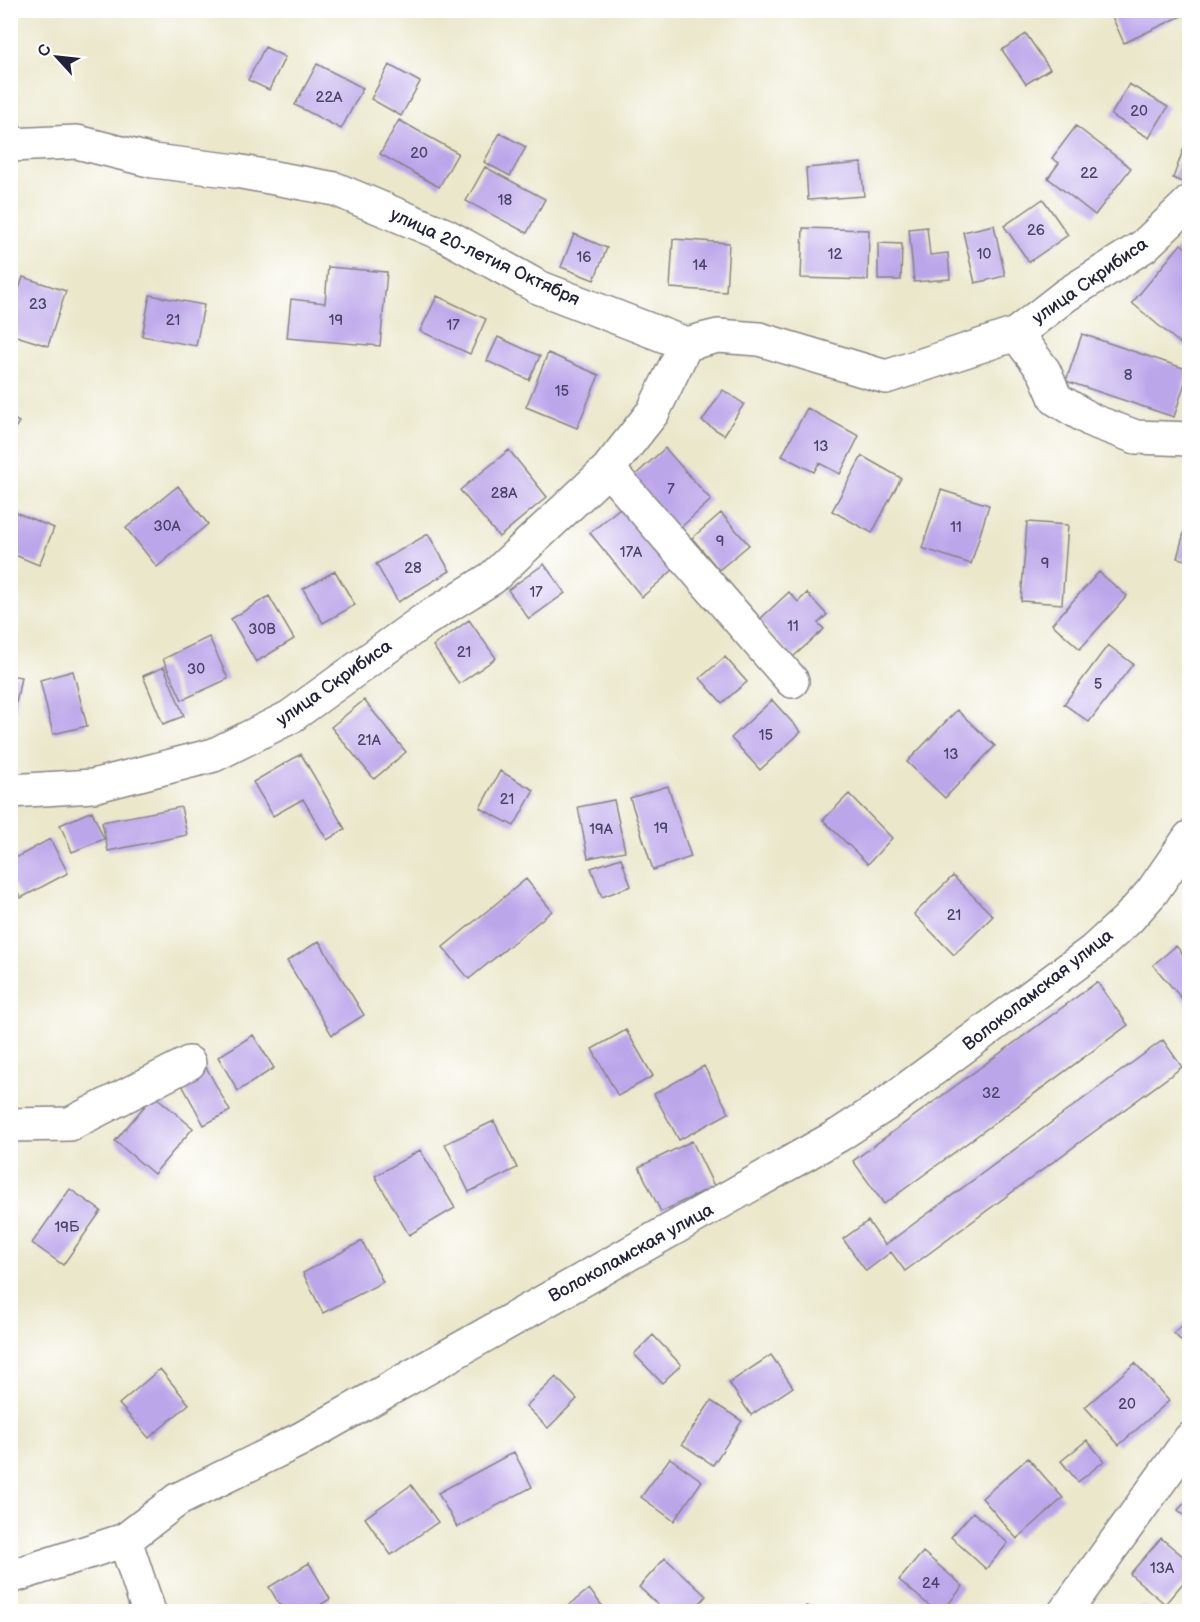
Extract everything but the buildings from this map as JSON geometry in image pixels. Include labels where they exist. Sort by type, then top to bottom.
[{"type":"street","name":"улица 20-летия Октября","points":[[10,145],[77,142],[153,161],[236,171],[335,189],[445,235],[538,286],[686,344]]},
{"type":"street","name":"улица Скрибиса","points":[[1016,334],[1066,295],[1144,246],[1190,202]]},
{"type":"street","points":[[686,344],[718,336],[759,339],[886,377],[1016,334],[1044,371],[1056,399],[1093,421],[1136,437],[1190,439]]},
{"type":"street","name":"улица Скрибиса","points":[[10,791],[93,786],[214,755],[290,717],[423,621],[492,578],[608,469],[653,412],[686,344]]},
{"type":"street","points":[[608,469],[792,681]]},
{"type":"street","name":"Волоколамская улица","points":[[10,1576],[125,1540],[177,1500],[301,1439],[839,1135],[885,1105],[1093,951],[1128,920],[1152,892],[1190,837]]},
{"type":"street","points":[[10,1125],[70,1124],[189,1063]]},
{"type":"street","points":[[1065,1611],[1190,1439]]},
{"type":"street","points":[[125,1540],[149,1611]]}]
